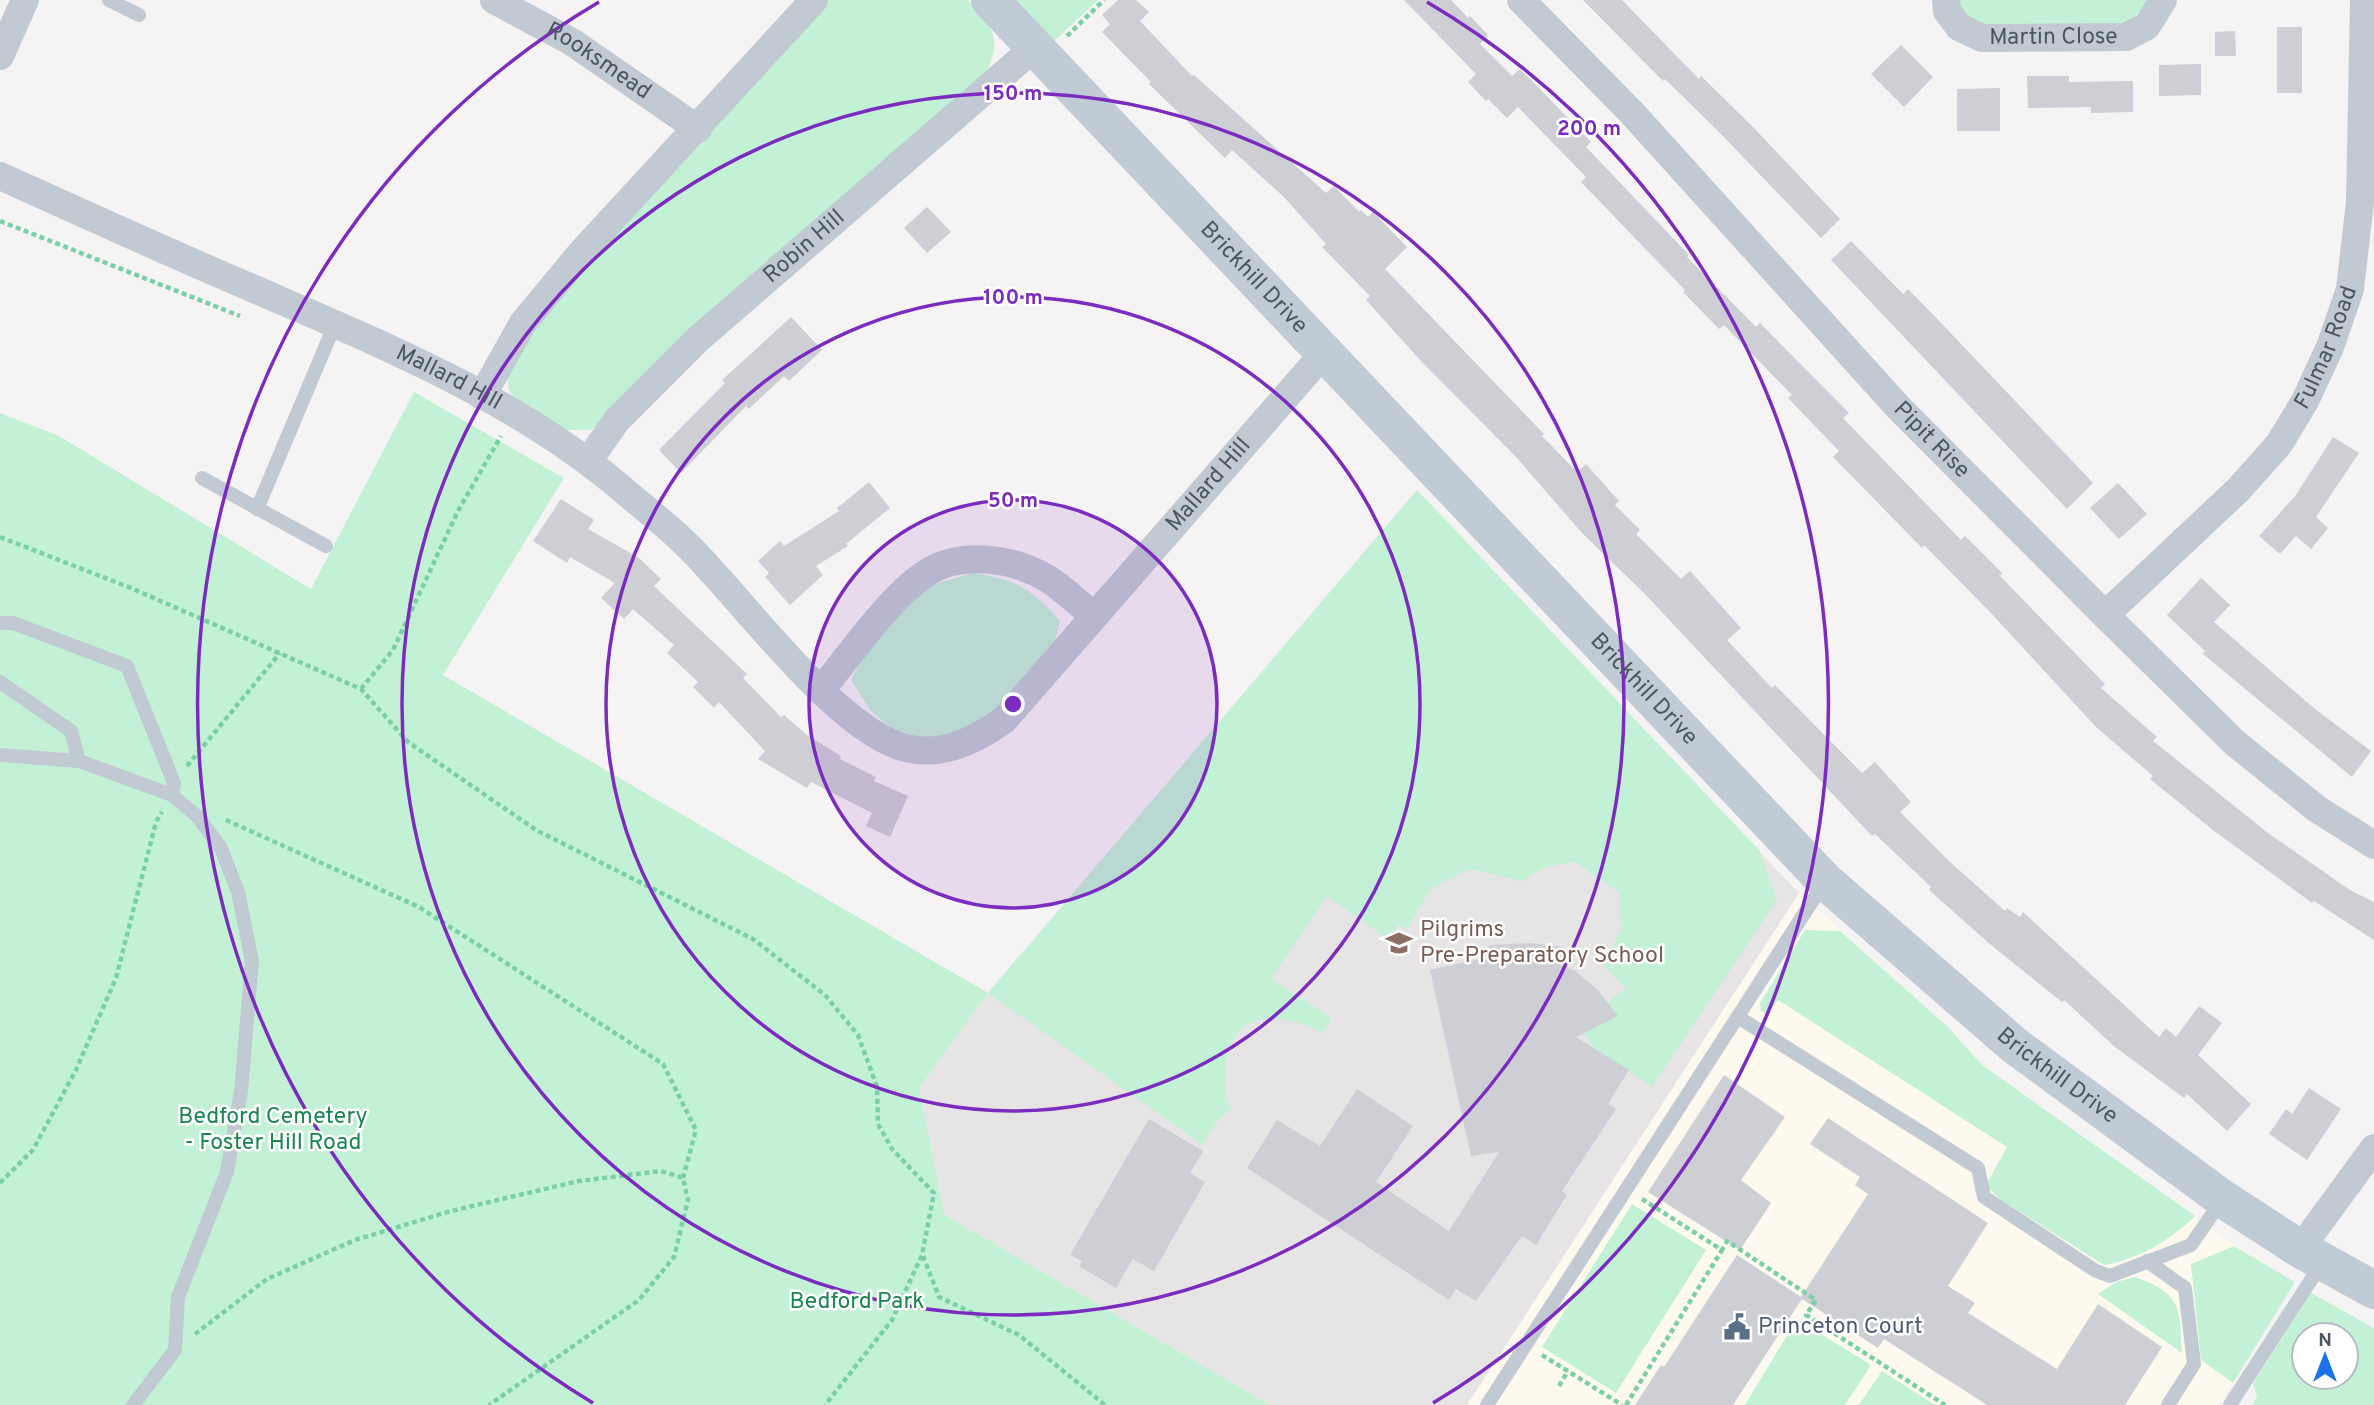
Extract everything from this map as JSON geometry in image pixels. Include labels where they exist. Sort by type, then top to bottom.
[{"type":"street","points":[[0,56],[25,0]]},
{"type":"street","name":"Rooksmead","points":[[494,0],[572,41],[698,129]]},
{"type":"street","points":[[482,396],[523,323],[581,253],[814,0]]},
{"type":"street","name":"Brickhill Drive","points":[[990,0],[1825,881],[2014,1045],[2223,1199],[2311,1255],[2374,1290]]},
{"type":"street","name":"Pipit Rise","points":[[1521,0],[1632,113],[1898,407],[2105,615],[2235,743],[2317,809],[2374,845]]},
{"type":"street","name":"Martin Close","points":[[1945,0],[1947,11],[1959,27],[1982,38],[2126,37],[2147,26],[2163,0]]},
{"type":"street","name":"Fulmar Road","points":[[2105,615],[2238,490],[2279,444],[2305,401],[2330,347],[2350,289],[2360,202],[2364,0]]},
{"type":"street","name":"Robin Hill","points":[[589,460],[617,420],[697,340],[1039,53]]},
{"type":"street","name":"Mallard Hill","points":[[0,176],[424,364],[517,415],[589,460],[687,545],[821,690],[867,732],[901,747],[934,750],[972,742],[1004,720],[1324,353]]},
{"type":"street","points":[[821,690],[889,609],[926,573],[962,560],[1000,560],[1047,578],[1094,616]]},
{"type":"street","points":[[2311,1255],[2374,1148]]},
{"type":"lane","points":[[109,0],[139,15]]},
{"type":"lane","points":[[257,509],[335,324]]},
{"type":"lane","points":[[202,478],[326,546]]},
{"type":"lane","points":[[0,623],[13,623],[127,666],[173,789],[221,848],[238,892],[252,961],[241,1091],[227,1172],[178,1297],[175,1350],[133,1405]]},
{"type":"lane","points":[[0,682],[71,730],[79,761]]},
{"type":"lane","points":[[0,755],[79,761],[173,789]]},
{"type":"lane","points":[[1487,1405],[1825,881]]},
{"type":"lane","points":[[1738,1017],[1978,1167],[1984,1197],[2096,1271],[2110,1276],[2191,1245],[2223,1199]]},
{"type":"lane","points":[[2230,1405],[2311,1255]]},
{"type":"lane","points":[[2147,1261],[2185,1288],[2194,1364],[2168,1405]]},
{"type":"path","points":[[1039,53],[1104,0]]},
{"type":"path","points":[[361,689],[393,650],[458,511],[502,433],[517,415]]},
{"type":"path","points":[[0,537],[131,588],[361,689],[408,742],[536,830],[753,939],[825,995],[858,1035],[877,1087],[878,1124],[888,1141],[934,1193],[922,1255],[892,1320],[825,1405]]},
{"type":"path","points":[[0,1184],[33,1150],[76,1070],[116,978],[156,822],[173,789],[280,653]]},
{"type":"path","points":[[221,818],[419,907],[663,1064],[696,1130],[683,1178],[688,1200],[674,1257],[639,1300],[489,1405]]},
{"type":"path","points":[[175,1350],[267,1279],[355,1240],[451,1212],[579,1181],[661,1171],[683,1178]]},
{"type":"path","points":[[1627,1190],[1722,1250]]},
{"type":"path","points":[[1520,1352],[1534,1350],[1621,1405],[1727,1241],[1816,1300],[1806,1315],[1945,1405]]},
{"type":"path","points":[[922,1255],[939,1297],[1019,1335],[1105,1405]]},
{"type":"path","points":[[1559,1387],[1568,1371]]},
{"type":"shaded area","name":"Pilgrims Pre-Preparatory School","points":[[1417,490],[1799,893],[1467,1405],[1270,1405],[945,1215],[919,1088],[988,993]]},
{"type":"shaded area","points":[[1799,893],[1947,1026],[1982,1065],[2102,1153],[2241,1249],[2295,1282],[2219,1405],[1467,1405]]},
{"type":"green space","points":[[827,0],[968,0],[983,16],[992,32],[992,59],[987,70],[701,325],[600,424],[590,430],[561,430],[516,401],[509,390],[507,377],[540,312],[701,144]]},
{"type":"green space","points":[[1007,0],[1098,0],[1050,45]]},
{"type":"green space","points":[[1952,0],[2152,0],[2122,27],[1971,25]]},
{"type":"green space","points":[[414,392],[564,478],[443,675],[988,993],[919,1088],[945,1215],[1270,1405],[0,1405],[0,413],[59,436],[311,589]]},
{"type":"green space","points":[[1417,490],[1759,850],[1777,900],[1652,1087],[1593,1047],[1584,1033],[1606,1002],[1626,989],[1604,966],[1621,928],[1619,892],[1575,862],[1546,867],[1521,881],[1470,869],[1431,888],[1407,929],[1399,924],[1389,940],[1327,896],[1271,979],[1332,1018],[1323,1033],[1306,1025],[1273,1018],[1258,1020],[1245,1026],[1235,1036],[1228,1052],[1225,1092],[1232,1108],[1217,1121],[1203,1145],[988,993]]},
{"type":"green space","points":[[973,573],[1022,587],[1049,610],[1060,621],[1053,651],[993,721],[932,740],[893,730],[871,711],[851,680],[872,639],[928,586]]},
{"type":"green space","points":[[1805,930],[1840,931],[1947,1026],[1982,1065],[2195,1216],[2153,1248],[2129,1259],[2104,1265],[1998,1198],[1986,1185],[2007,1147],[1778,1000],[1767,1015],[1761,1011],[1760,1003]]},
{"type":"green space","points":[[1632,1204],[1706,1250],[1616,1393],[1542,1347]]},
{"type":"green space","points":[[2234,1246],[2295,1282],[2233,1383],[2201,1360],[2191,1264]]},
{"type":"green space","points":[[2135,1277],[2162,1290],[2175,1304],[2179,1314],[2182,1353],[2098,1294],[2116,1282]]},
{"type":"green space","points":[[2311,1293],[2374,1328],[2374,1405],[2252,1405],[2257,1396],[2253,1384],[2290,1326],[2290,1391],[2360,1391],[2360,1321],[2293,1321]]},
{"type":"green space","points":[[1797,1319],[1871,1365],[1845,1405],[1745,1405]]},
{"type":"green space","points":[[1882,1371],[1935,1405],[1859,1405]]},
{"type":"building","points":[[1118,0],[1136,0],[1149,12],[1140,21],[1192,76],[1326,193],[1334,186],[1359,212],[1361,210],[1368,217],[1373,212],[1407,247],[1385,269],[1544,434],[1542,436],[1577,472],[1586,464],[1619,501],[1615,505],[1640,530],[1636,534],[1681,579],[1690,571],[1741,628],[1727,640],[1772,688],[1775,685],[1862,773],[1875,762],[1911,802],[1900,812],[1949,861],[2005,911],[2007,908],[2020,917],[2023,912],[2159,1037],[2166,1028],[2176,1037],[2199,1006],[2222,1023],[2198,1055],[2251,1104],[2227,1131],[2187,1094],[2184,1098],[2115,1047],[2064,1000],[2062,1002],[1991,945],[1929,890],[1931,887],[1875,834],[1872,836],[1644,593],[1582,533],[1516,457],[1421,361],[1366,300],[1370,296],[1322,247],[1326,244],[1284,197],[1232,150],[1225,158],[1149,84],[1151,82],[1102,32],[1110,24],[1102,15]]},
{"type":"building","points":[[1404,0],[1451,0],[1468,18],[1470,16],[1488,35],[1480,44],[1512,76],[1520,69],[1538,87],[1591,142],[1586,147],[1689,255],[1687,257],[1756,327],[1760,323],[1849,413],[1843,418],[1961,540],[1965,536],[2002,573],[2000,576],[2105,684],[2101,688],[2157,737],[2153,741],[2268,833],[2350,890],[2374,902],[2374,940],[2314,901],[2312,903],[2213,830],[2150,779],[2153,776],[2096,727],[1992,614],[1924,545],[1922,548],[1833,457],[1839,451],[1788,398],[1792,395],[1724,325],[1719,329],[1683,292],[1685,290],[1581,182],[1586,177],[1518,107],[1507,118],[1488,99],[1486,101],[1468,82],[1476,74]]},
{"type":"building","points":[[1583,0],[1622,0],[1699,79],[1701,76],[1753,127],[1840,219],[1821,238],[1719,132],[1665,79],[1663,81]]},
{"type":"building","points":[[2277,27],[2302,27],[2302,93],[2277,93]]},
{"type":"building","points":[[2235,31],[2236,56],[2215,56],[2215,32]]},
{"type":"building","points":[[1901,45],[1933,77],[1904,107],[1871,74]]},
{"type":"building","points":[[2201,64],[2201,95],[2159,96],[2159,65]]},
{"type":"building","points":[[2027,76],[2069,76],[2069,82],[2133,81],[2133,112],[2091,113],[2091,107],[2028,108]]},
{"type":"building","points":[[2000,88],[2000,131],[1957,131],[1957,89]]},
{"type":"building","points":[[927,207],[951,232],[927,253],[904,228]]},
{"type":"building","points":[[1851,241],[1903,294],[1908,289],[2093,483],[2067,509],[1831,260]]},
{"type":"building","points":[[791,317],[822,350],[789,381],[784,376],[749,409],[746,406],[681,473],[659,450],[725,383],[722,380]]},
{"type":"building","points":[[2333,437],[2359,453],[2316,517],[2328,528],[2311,549],[2296,536],[2280,554],[2259,536],[2296,495]]},
{"type":"building","points":[[869,482],[890,508],[846,544],[848,546],[816,566],[823,575],[790,605],[765,577],[769,573],[758,561],[780,541],[784,546],[839,511],[837,508]]},
{"type":"building","points":[[2118,483],[2147,514],[2119,539],[2090,508]]},
{"type":"building","points":[[561,499],[594,520],[588,529],[639,558],[661,579],[654,586],[747,674],[743,678],[781,717],[784,715],[807,735],[841,756],[840,759],[876,777],[874,781],[908,796],[890,837],[866,826],[872,813],[811,782],[807,788],[758,759],[765,751],[719,702],[714,708],[693,687],[698,682],[667,653],[674,645],[633,609],[624,619],[601,598],[615,583],[570,557],[567,563],[533,541]]},
{"type":"building","points":[[2201,578],[2230,605],[2214,622],[2315,709],[2371,751],[2352,777],[2203,654],[2205,651],[2167,615]]},
{"type":"building","points":[[1530,943],[1563,947],[1559,965],[1574,970],[1598,990],[1618,1016],[1576,1037],[1629,1070],[1608,1104],[1616,1109],[1562,1191],[1567,1195],[1536,1245],[1522,1236],[1476,1301],[1456,1289],[1449,1300],[1247,1168],[1277,1120],[1320,1146],[1357,1089],[1413,1126],[1376,1182],[1449,1231],[1499,1152],[1471,1156],[1430,970],[1479,959],[1490,945]]},
{"type":"building","points":[[1724,1075],[1785,1117],[1741,1180],[1771,1203],[1740,1250],[1648,1192]]},
{"type":"building","points":[[2309,1088],[2341,1109],[2307,1160],[2269,1134],[2286,1109],[2292,1114]]},
{"type":"building","points":[[1828,1118],[1988,1223],[1948,1286],[1975,1303],[1968,1313],[2057,1369],[2098,1304],[2162,1347],[2125,1405],[1987,1405],[1884,1339],[1878,1348],[1802,1299],[1733,1405],[1635,1405],[1661,1365],[1664,1367],[1737,1255],[1801,1297],[1868,1194],[1855,1185],[1860,1177],[1810,1144]]},
{"type":"building","points":[[1149,1119],[1203,1151],[1190,1173],[1205,1182],[1154,1271],[1133,1259],[1116,1288],[1079,1266],[1082,1261],[1070,1255]]},
{"type":"place","name":"Pilgrims Pre-Preparatory School","points":[[1399,943]]},
{"type":"place","name":"Princeton Court","points":[[1737,1327]]},
{"type":"park label","name":"Bedford Cemetery - Foster Hill Road","points":[[273,1130]]},
{"type":"park label","name":"Bedford Park","points":[[857,1302]]}]
